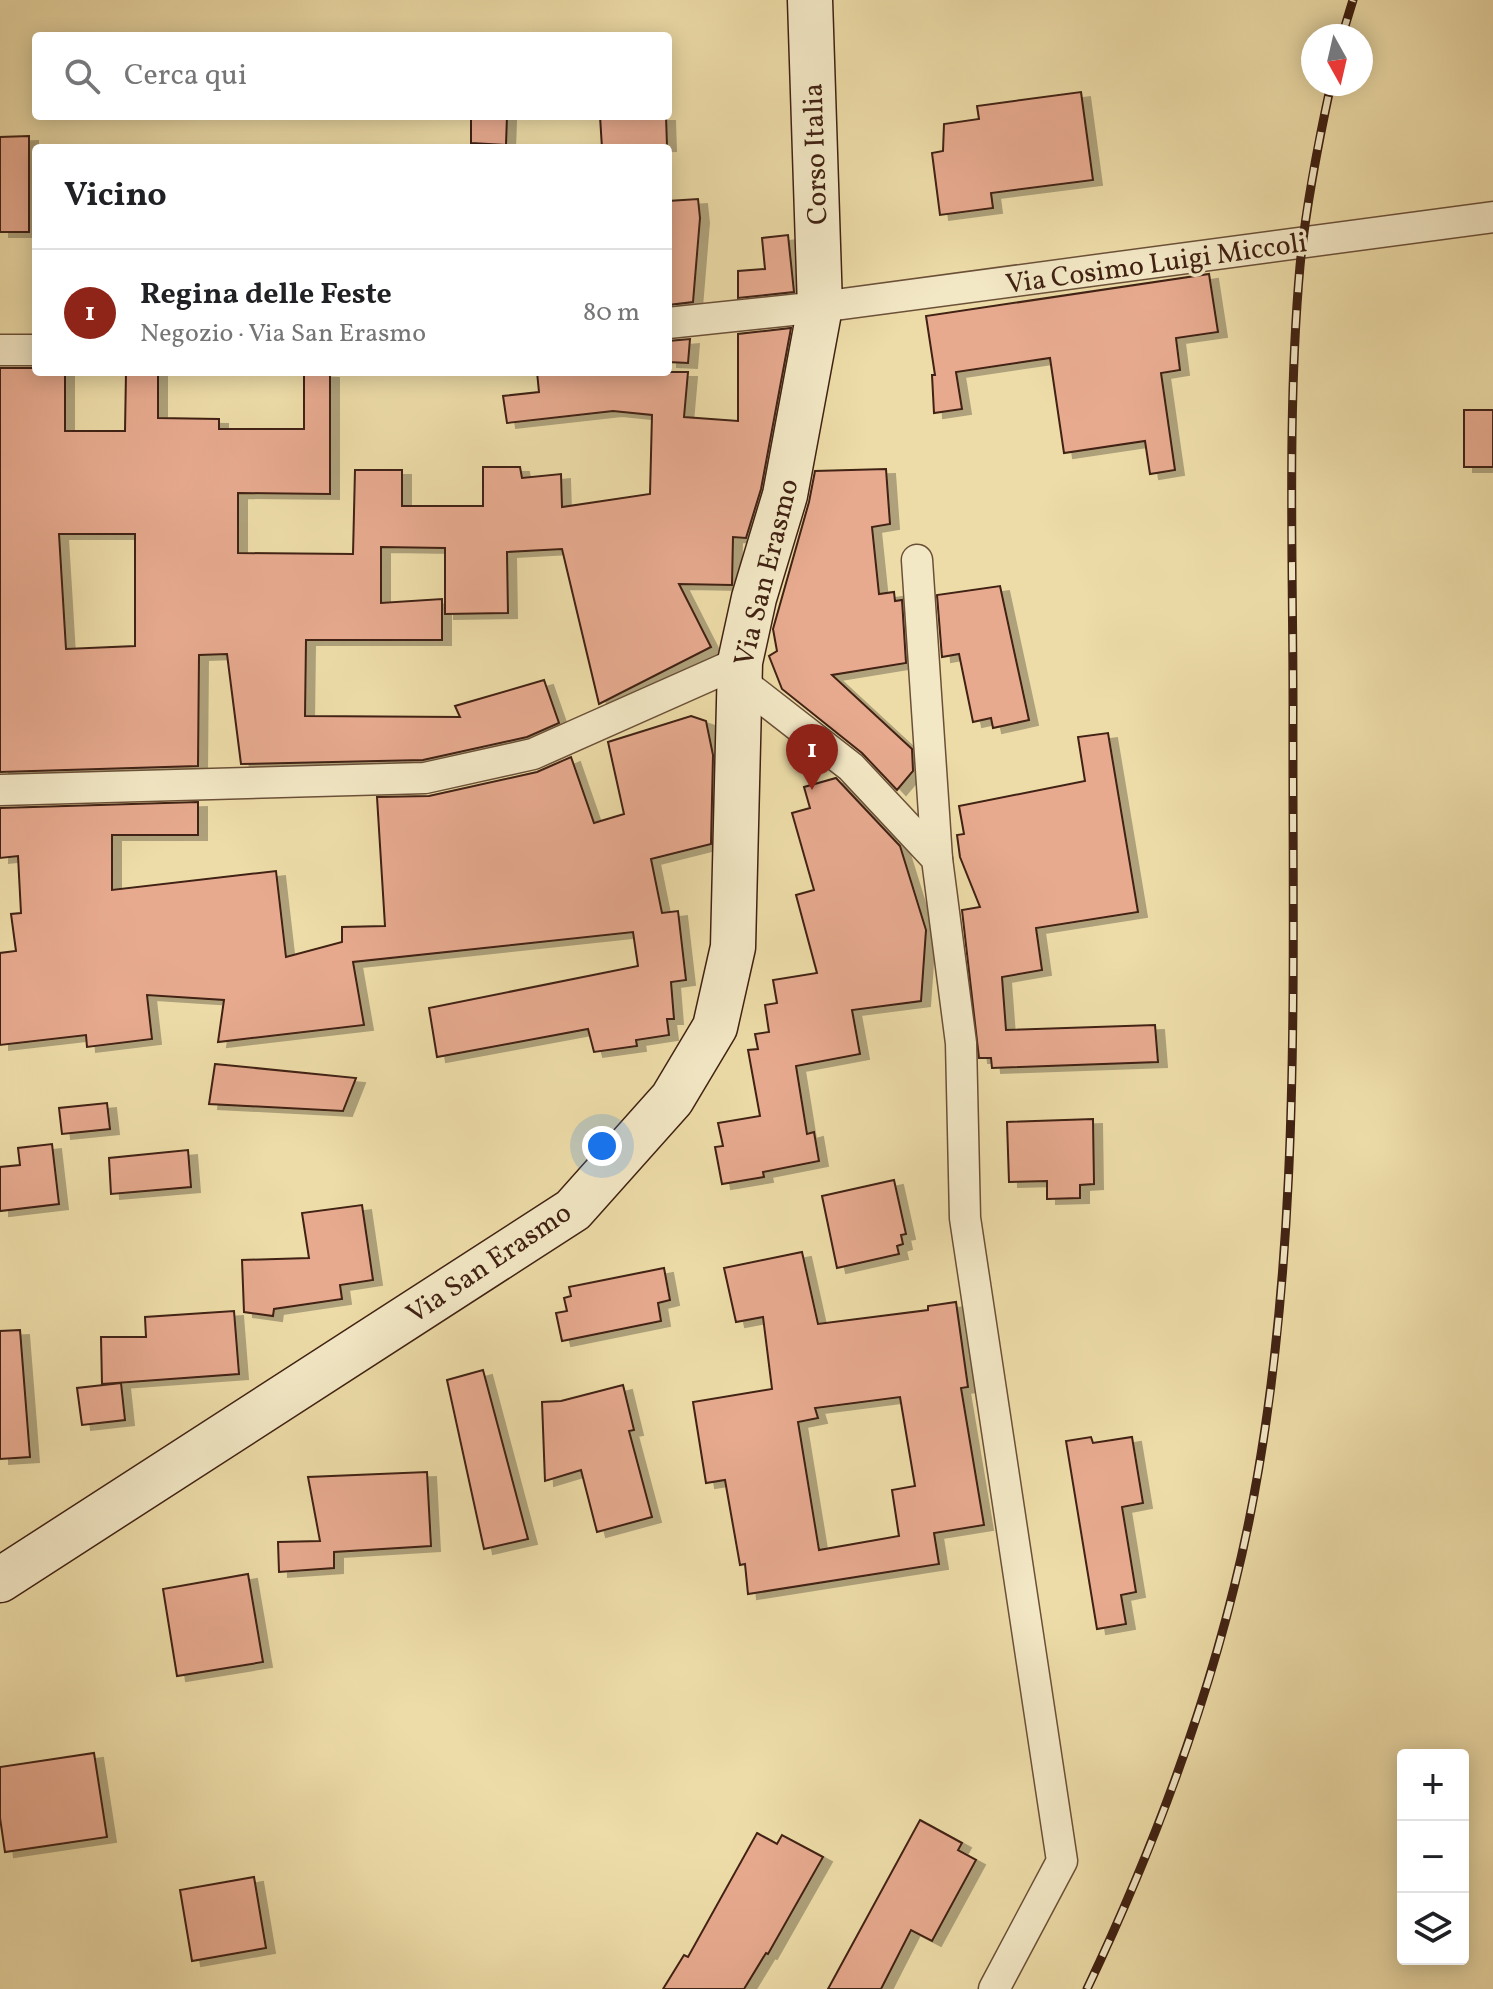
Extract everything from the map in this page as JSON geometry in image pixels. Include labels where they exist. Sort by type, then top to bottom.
[{"type":"main road","name":"Corso Italia","points":[[810,0],[820,307]]},
{"type":"main road","name":"Via San Erasmo","points":[[0,1580],[573,1210],[672,1099],[715,1027],[733,947],[740,671],[754,598],[785,495],[820,307]]},
{"type":"street","name":"Via Cosimo Luigi Miccoli","points":[[672,323],[820,307],[1493,217]]},
{"type":"street","points":[[0,350],[32,350]]},
{"type":"street","points":[[917,560],[937,859],[961,1043],[965,1218],[1062,1861],[994,1989]]},
{"type":"street","points":[[0,790],[425,778],[533,754],[740,671],[851,767],[937,859]]},
{"type":"building","points":[[1081,92],[1093,180],[991,193],[993,208],[940,215],[932,153],[943,151],[944,124],[979,119],[977,106]]},
{"type":"building","points":[[471,120],[507,120],[506,144],[471,143]]},
{"type":"building","points":[[600,120],[666,120],[667,144],[602,144]]},
{"type":"building","points":[[29,136],[29,232],[0,232],[0,137]]},
{"type":"building","points":[[698,199],[700,218],[693,302],[672,305],[672,201]]},
{"type":"building","points":[[788,235],[794,292],[738,298],[738,271],[765,269],[762,238]]},
{"type":"building","points":[[1209,274],[1218,332],[1176,338],[1180,370],[1161,373],[1175,470],[1150,474],[1145,441],[1064,453],[1050,358],[956,372],[962,409],[934,413],[932,375],[935,375],[926,316]]},
{"type":"building","points":[[791,328],[761,489],[746,538],[733,537],[732,585],[679,584],[711,647],[599,704],[562,549],[507,552],[508,613],[445,614],[445,548],[381,547],[381,603],[442,599],[442,640],[306,640],[305,716],[460,717],[455,706],[544,680],[559,723],[527,737],[423,760],[241,764],[227,654],[199,655],[198,766],[0,772],[0,368],[32,368],[32,376],[65,376],[65,431],[125,431],[126,376],[158,376],[158,418],[219,419],[219,429],[304,429],[304,376],[330,376],[330,494],[238,493],[238,553],[353,554],[355,470],[402,470],[402,506],[483,506],[483,467],[520,467],[522,478],[561,474],[562,507],[650,494],[652,415],[613,411],[507,423],[503,396],[539,392],[537,376],[672,376],[672,372],[688,372],[684,417],[738,421],[738,334]],"holes":[[[59,534],[135,534],[135,646],[66,649]]]},
{"type":"building","points":[[690,339],[688,363],[672,362],[672,341]]},
{"type":"building","points":[[1464,410],[1493,410],[1493,467],[1464,467]]},
{"type":"building","points":[[886,469],[890,524],[872,527],[879,594],[894,592],[895,601],[902,600],[906,663],[832,675],[912,749],[913,771],[897,790],[862,753],[782,689],[769,656],[777,651],[773,629],[815,471]]},
{"type":"building","points":[[1000,586],[1029,720],[993,728],[991,718],[973,722],[959,654],[942,657],[937,595]]},
{"type":"building","points":[[691,716],[706,721],[713,755],[711,844],[651,859],[662,913],[678,911],[686,980],[671,982],[674,1019],[667,1019],[669,1035],[636,1040],[637,1046],[594,1052],[588,1029],[437,1057],[429,1008],[638,966],[633,932],[353,962],[364,1025],[218,1042],[224,1000],[147,995],[152,1039],[87,1047],[86,1035],[0,1045],[0,953],[16,951],[11,914],[21,913],[18,856],[0,858],[0,808],[198,802],[198,835],[112,835],[112,890],[276,871],[286,957],[342,942],[342,927],[385,926],[377,797],[429,796],[537,772],[571,757],[594,823],[624,814],[608,742]]},
{"type":"building","points":[[1108,733],[1138,912],[1036,928],[1042,970],[1002,977],[1006,1030],[1155,1025],[1158,1062],[992,1068],[991,1058],[979,1058],[962,910],[980,907],[960,857],[957,835],[964,834],[959,806],[1085,781],[1078,737]]},
{"type":"building","points":[[836,778],[900,846],[926,930],[921,1001],[852,1010],[860,1054],[796,1066],[807,1134],[814,1132],[819,1161],[763,1172],[764,1177],[722,1184],[715,1147],[723,1146],[718,1123],[760,1116],[748,1050],[758,1049],[755,1034],[769,1032],[765,1005],[777,1003],[773,980],[817,973],[796,895],[814,890],[792,813],[810,808],[804,787]]},
{"type":"building","points":[[215,1064],[356,1078],[343,1111],[209,1104]]},
{"type":"building","points":[[107,1103],[110,1129],[62,1134],[59,1108]]},
{"type":"building","points":[[1093,1119],[1094,1184],[1080,1185],[1080,1198],[1047,1199],[1047,1181],[1009,1182],[1007,1122]]},
{"type":"building","points":[[52,1144],[59,1204],[0,1211],[0,1167],[20,1165],[18,1148]]},
{"type":"building","points":[[188,1150],[191,1187],[111,1194],[109,1158]]},
{"type":"building","points":[[894,1180],[906,1234],[901,1235],[903,1244],[897,1246],[899,1254],[837,1268],[822,1196]]},
{"type":"building","points":[[362,1205],[373,1280],[340,1285],[342,1299],[274,1309],[273,1316],[244,1312],[242,1260],[309,1258],[302,1213]]},
{"type":"building","points":[[802,1252],[818,1324],[928,1310],[928,1306],[956,1302],[968,1387],[961,1388],[984,1525],[934,1533],[939,1564],[748,1594],[745,1564],[740,1565],[725,1480],[706,1483],[693,1402],[772,1389],[763,1317],[736,1322],[724,1268]],"holes":[[[900,1397],[915,1486],[892,1490],[899,1536],[819,1550],[798,1422],[818,1418],[815,1408]]]},
{"type":"building","points":[[664,1268],[670,1300],[658,1303],[661,1321],[562,1341],[556,1313],[567,1311],[564,1298],[571,1296],[569,1287]]},
{"type":"building","points":[[234,1311],[239,1374],[102,1384],[101,1337],[146,1337],[145,1317]]},
{"type":"building","points":[[20,1330],[30,1457],[0,1459],[0,1331]]},
{"type":"building","points":[[483,1370],[528,1539],[484,1549],[447,1380]]},
{"type":"building","points":[[121,1383],[125,1420],[82,1425],[77,1388]]},
{"type":"building","points":[[623,1385],[634,1430],[629,1431],[652,1517],[597,1532],[581,1470],[545,1481],[542,1402],[561,1401]]},
{"type":"building","points":[[1091,1437],[1093,1443],[1132,1437],[1143,1503],[1122,1507],[1136,1592],[1121,1595],[1126,1624],[1097,1629],[1066,1441]]},
{"type":"building","points":[[427,1472],[431,1546],[334,1552],[334,1568],[279,1572],[278,1542],[320,1541],[308,1477]]},
{"type":"building","points":[[248,1574],[263,1662],[177,1676],[163,1589]]},
{"type":"building","points":[[94,1753],[107,1837],[5,1852],[0,1818],[0,1767]]},
{"type":"building","points":[[920,1820],[962,1843],[958,1850],[976,1860],[932,1941],[911,1930],[881,1989],[828,1989]]},
{"type":"building","points":[[757,1833],[777,1844],[782,1835],[823,1857],[768,1954],[744,1989],[663,1989],[684,1955],[688,1957]]},
{"type":"building","points":[[254,1877],[266,1948],[192,1961],[180,1890]]},
{"type":"railway","points":[[1346,24],[1353,0]]},
{"type":"railway","points":[[1087,1989],[1161,1818],[1220,1642],[1249,1521],[1279,1319],[1291,1114],[1293,1012],[1293,376],[1300,266],[1329,96]]},
{"type":"place","name":"Regina delle Feste","points":[[812,790]]}]
